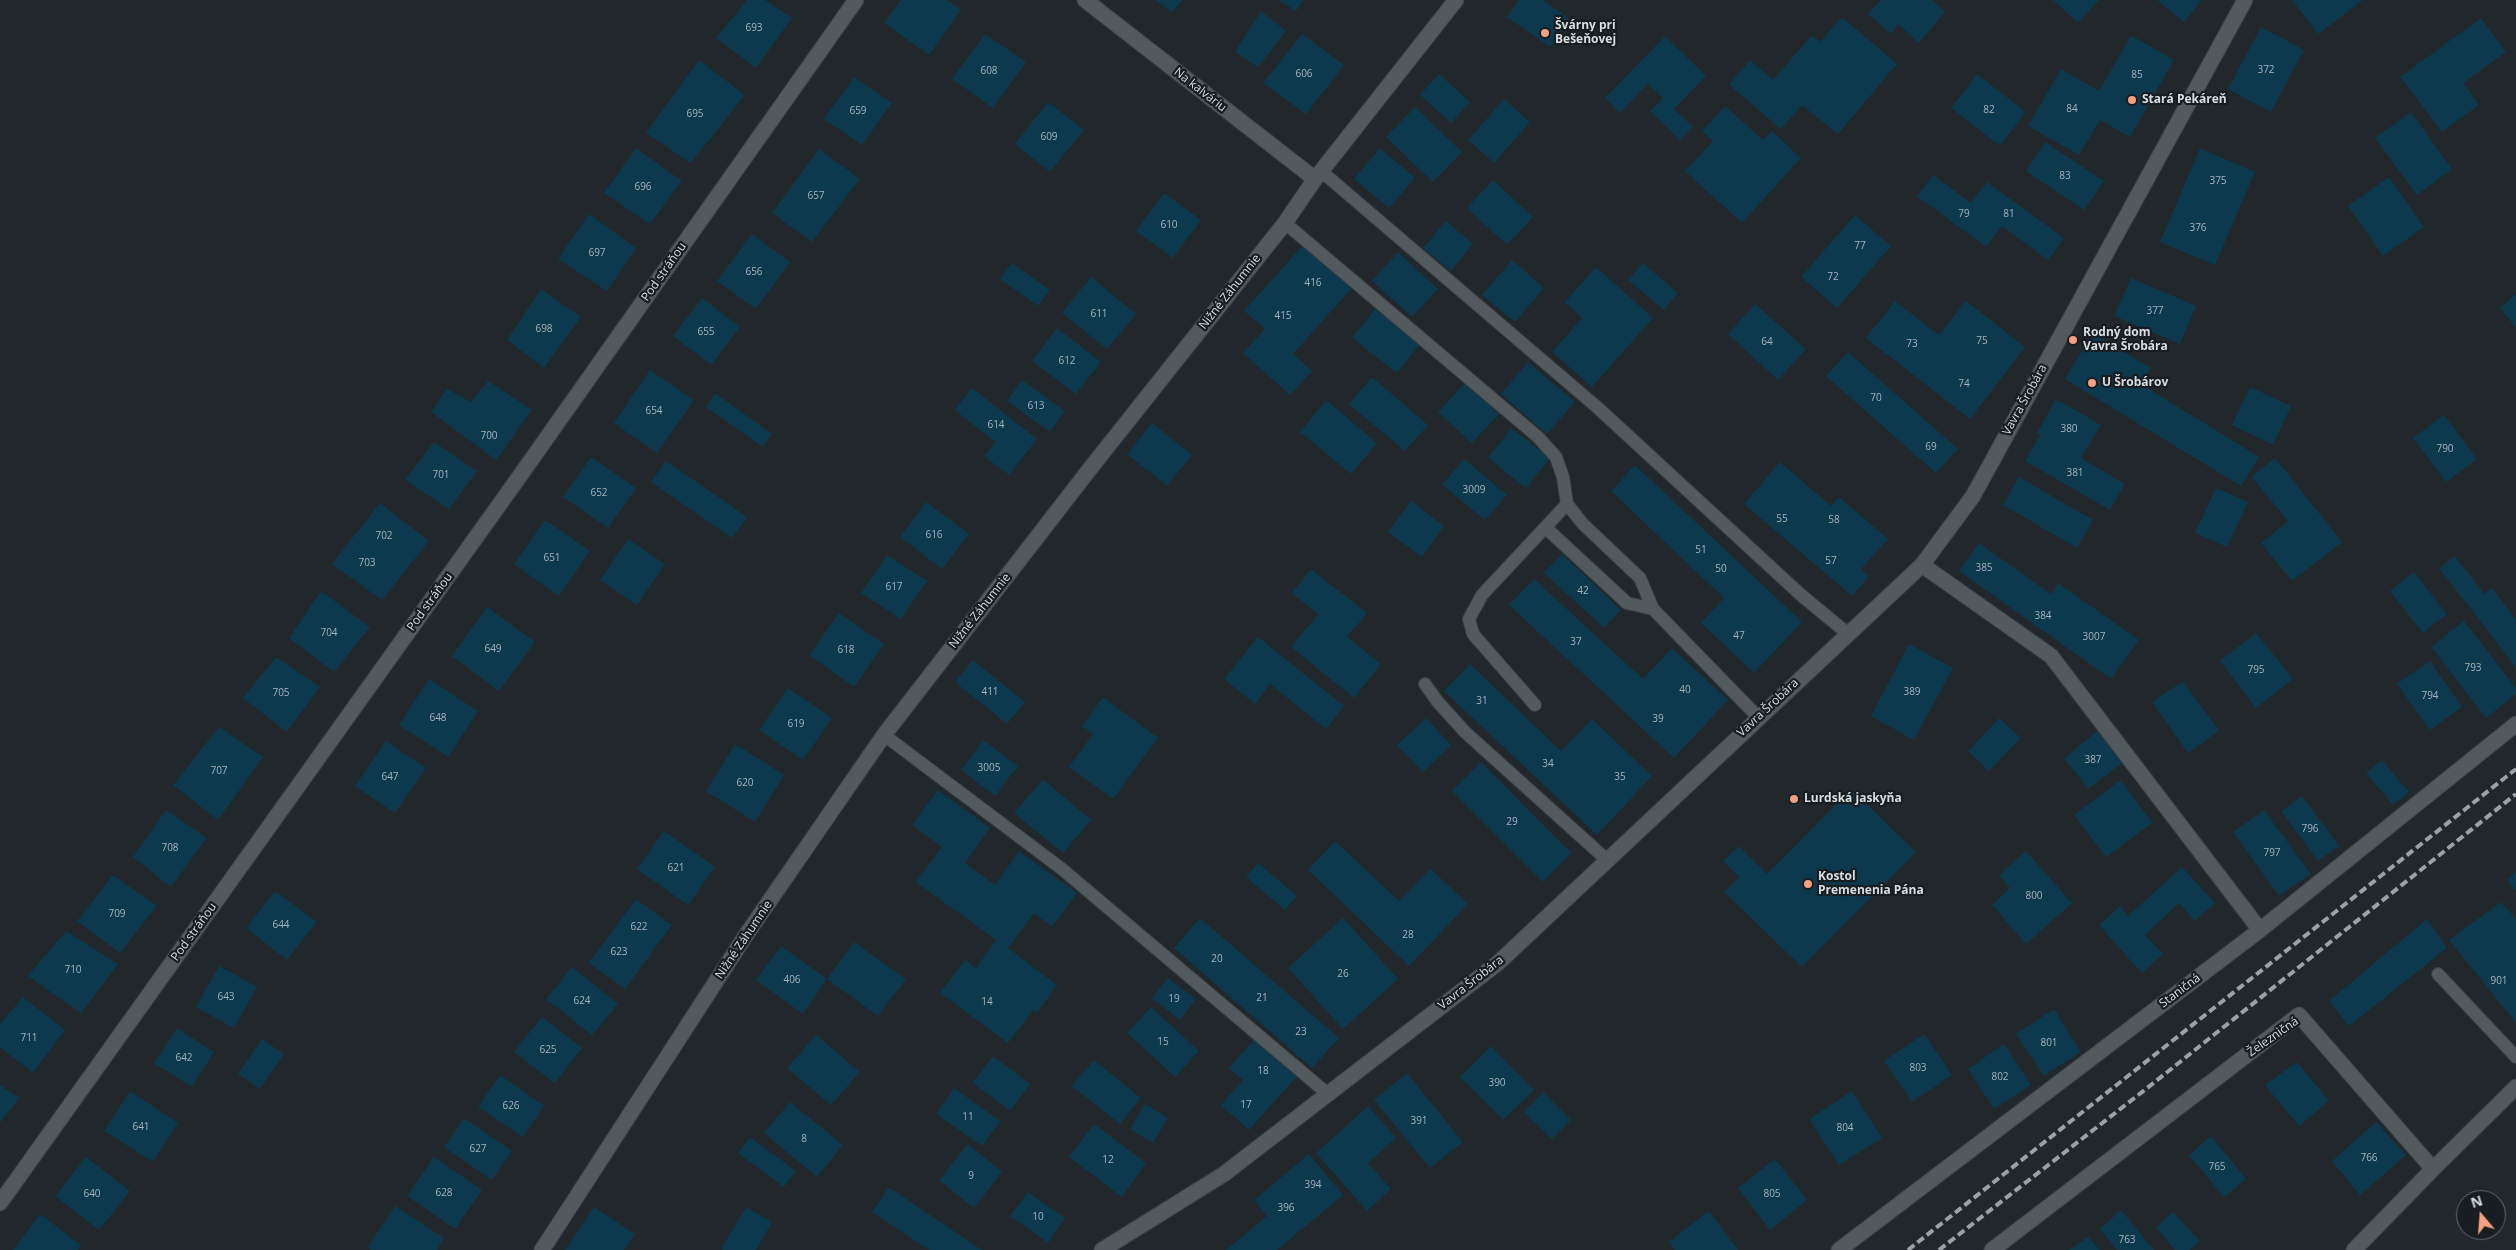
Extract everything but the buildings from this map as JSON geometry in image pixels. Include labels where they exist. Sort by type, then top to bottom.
[{"type":"street","name":"Pod stráňou","points":[[0,1202],[511,488],[856,0]]},
{"type":"street","name":"Na kalváriu","points":[[1085,0],[1318,175]]},
{"type":"street","name":"Nižné Záhumnie","points":[[542,1250],[746,935],[884,735],[1089,470],[1285,223],[1318,175],[1456,0]]},
{"type":"street","name":"Vavra Šrobára","points":[[1102,1250],[1224,1174],[1498,963],[1847,633],[1922,565],[1973,496],[2244,0]]},
{"type":"street","points":[[1922,565],[2051,656],[2260,930]]},
{"type":"street","name":"Staničná","points":[[1839,1250],[2260,930],[2516,724]]},
{"type":"street","name":"Železničná","points":[[1992,1250],[2299,1015],[2433,1169]]},
{"type":"street","points":[[2354,1250],[2516,1087]]},
{"type":"lane","points":[[1318,175],[1598,408],[1801,595],[1847,633]]},
{"type":"lane","points":[[1285,223],[1538,437],[1556,457],[1563,477],[1567,504],[1582,524],[1640,578],[1653,609],[1758,717]]},
{"type":"lane","points":[[1535,705],[1473,634],[1469,619],[1482,595],[1567,504]]},
{"type":"lane","points":[[1546,528],[1627,603],[1653,609]]},
{"type":"lane","points":[[1424,684],[1465,732],[1607,860]]},
{"type":"lane","points":[[884,735],[1062,869],[1328,1094]]},
{"type":"lane","points":[[2438,974],[2516,1057]]},
{"type":"railway","points":[[1908,1250],[2516,769]]},
{"type":"railway","points":[[1939,1250],[2146,1089],[2516,794]]},
{"type":"place","name":"Švárny pri Bešeňovej","points":[[1545,33]]},
{"type":"place","name":"Stará Pekáreň","points":[[2132,100]]},
{"type":"place","name":"Rodný dom Vavra Šrobára","points":[[2073,340]]},
{"type":"place","name":"U Šrobárov","points":[[2092,383]]},
{"type":"place","name":"Lurdská jaskyňa","points":[[1794,799]]},
{"type":"place","name":"Kostol Premenenia Pána","points":[[1808,884]]}]
